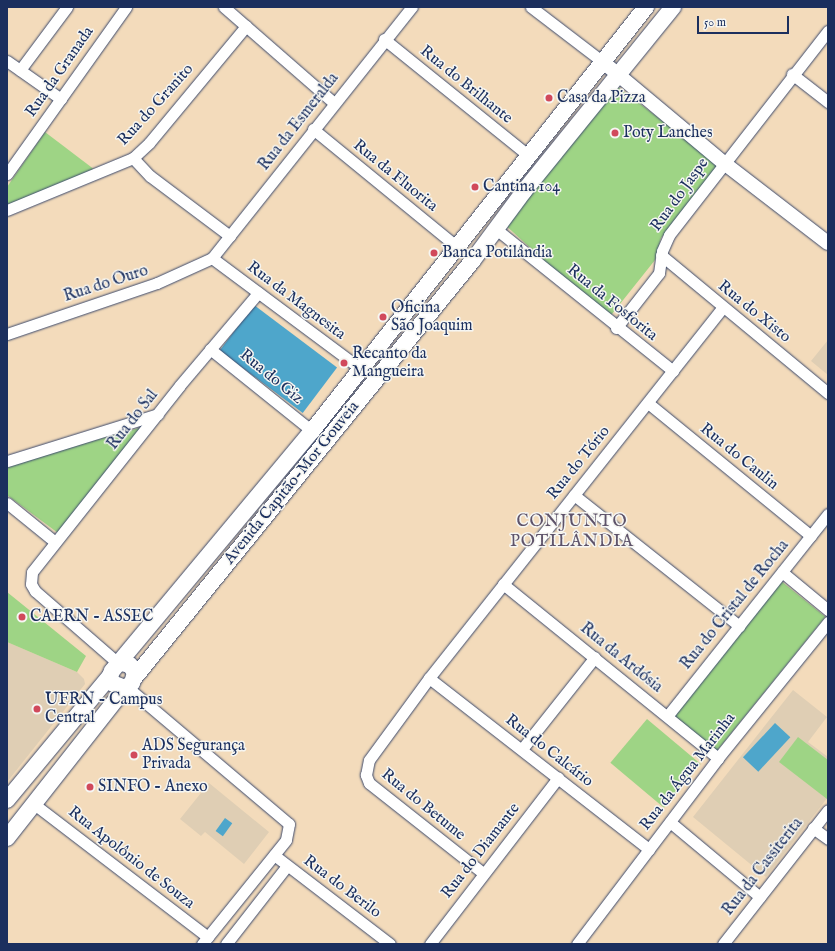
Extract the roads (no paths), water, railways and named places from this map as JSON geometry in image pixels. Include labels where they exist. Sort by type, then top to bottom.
[{"type":"main road","points":[[7,800],[312,431],[646,7]]},
{"type":"main road","name":"Avenida Capitão-Mor Gouveia","points":[[7,838],[132,686],[618,74],[673,7]]},
{"type":"main road","points":[[263,490],[277,502]]},
{"type":"main road","points":[[130,665],[132,686],[116,686],[117,668],[130,665]]},
{"type":"street","points":[[20,70],[67,7]]},
{"type":"street","name":"Rua da Granada","points":[[7,174],[126,7]]},
{"type":"street","points":[[224,7],[334,103]]},
{"type":"street","name":"Rua da Esmeralda","points":[[212,258],[384,39],[412,7]]},
{"type":"street","points":[[531,7],[618,74],[724,163],[828,243]]},
{"type":"street","name":"Rua do Granito","points":[[7,210],[133,158],[149,143],[246,26]]},
{"type":"street","name":"Rua do Jaspe","points":[[616,328],[656,279],[660,270],[661,255],[669,235],[792,74],[828,31]]},
{"type":"street","name":"Rua do Brilhante","points":[[384,39],[529,156]]},
{"type":"street","points":[[7,61],[61,99]]},
{"type":"street","points":[[792,74],[828,102]]},
{"type":"street","name":"Rua da Fluorita","points":[[313,129],[457,247]]},
{"type":"street","points":[[133,158],[150,176],[230,236]]},
{"type":"street","name":"Rua da Fosforita","points":[[496,229],[616,328],[673,371]]},
{"type":"street","name":"Rua do Xisto","points":[[661,255],[722,308],[828,393]]},
{"type":"street","name":"Rua da Magnesita","points":[[212,258],[361,369]]},
{"type":"street","name":"Rua do Ouro","points":[[7,334],[157,284],[212,258]]},
{"type":"street","name":"Rua do Sal","points":[[117,668],[35,591],[31,580],[34,569],[54,542],[210,349],[258,293]]},
{"type":"street","name":"Rua do Tório","points":[[373,752],[429,678],[722,308]]},
{"type":"street","name":"Rua do Giz","points":[[210,349],[312,431]]},
{"type":"street","name":"Rua do Caulin","points":[[648,403],[811,536]]},
{"type":"street","points":[[7,461],[158,414]]},
{"type":"street","points":[[574,495],[739,626]]},
{"type":"street","points":[[7,503],[54,542]]},
{"type":"street","name":"Rua do Cristal de Rocha","points":[[668,715],[828,514]]},
{"type":"street","points":[[782,572],[828,610]]},
{"type":"street","name":"Rua da Ardósia","points":[[503,584],[668,715],[718,758]]},
{"type":"street","name":"Rua da Água Marinha","points":[[577,944],[718,758],[828,622]]},
{"type":"street","points":[[522,749],[595,657]]},
{"type":"street","name":"Rua do Calcário","points":[[429,678],[649,849]]},
{"type":"street","points":[[132,686],[284,817],[289,824],[288,836],[274,856],[205,941]]},
{"type":"street","name":"Rua do Betume","points":[[373,752],[366,769],[368,781],[482,873]]},
{"type":"street","name":"Rua do Diamante","points":[[430,944],[482,873],[558,778]]},
{"type":"street","name":"Rua Apolônio de Souza","points":[[34,804],[205,941]]},
{"type":"street","name":"Rua da Cassiterita","points":[[723,944],[828,810]]},
{"type":"street","points":[[670,822],[760,897]]},
{"type":"street","points":[[813,828],[828,839]]},
{"type":"street","name":"Rua do Berilo","points":[[274,856],[376,940],[390,944]]},
{"type":"street","points":[[226,944],[287,866]]},
{"type":"water","points":[[254,305],[337,368],[303,413],[220,351]]},
{"type":"water","points":[[775,723],[790,737],[758,772],[743,757]]},
{"type":"water","points":[[225,818],[232,823],[223,836],[216,831]]},
{"type":"place","name":"Casa da Pizza","points":[[549,98]]},
{"type":"place","name":"Poty Lanches","points":[[615,133]]},
{"type":"place","name":"Cantina 104","points":[[475,187]]},
{"type":"place","name":"Banca Potilândia","points":[[434,253]]},
{"type":"place","name":"Oficina São Joaquim","points":[[383,317]]},
{"type":"place","name":"Recanto da Mangueira","points":[[344,363]]},
{"type":"place","name":"CAERN - ASSEC","points":[[22,617]]},
{"type":"place","name":"UFRN - Campus Central","points":[[37,709]]},
{"type":"place","name":"ADS Segurança Privada","points":[[134,755]]},
{"type":"place","name":"SINFO - Anexo","points":[[90,787]]},
{"type":"district","name":"CONJUNTO POTILÂNDIA","points":[[572,532]]}]
